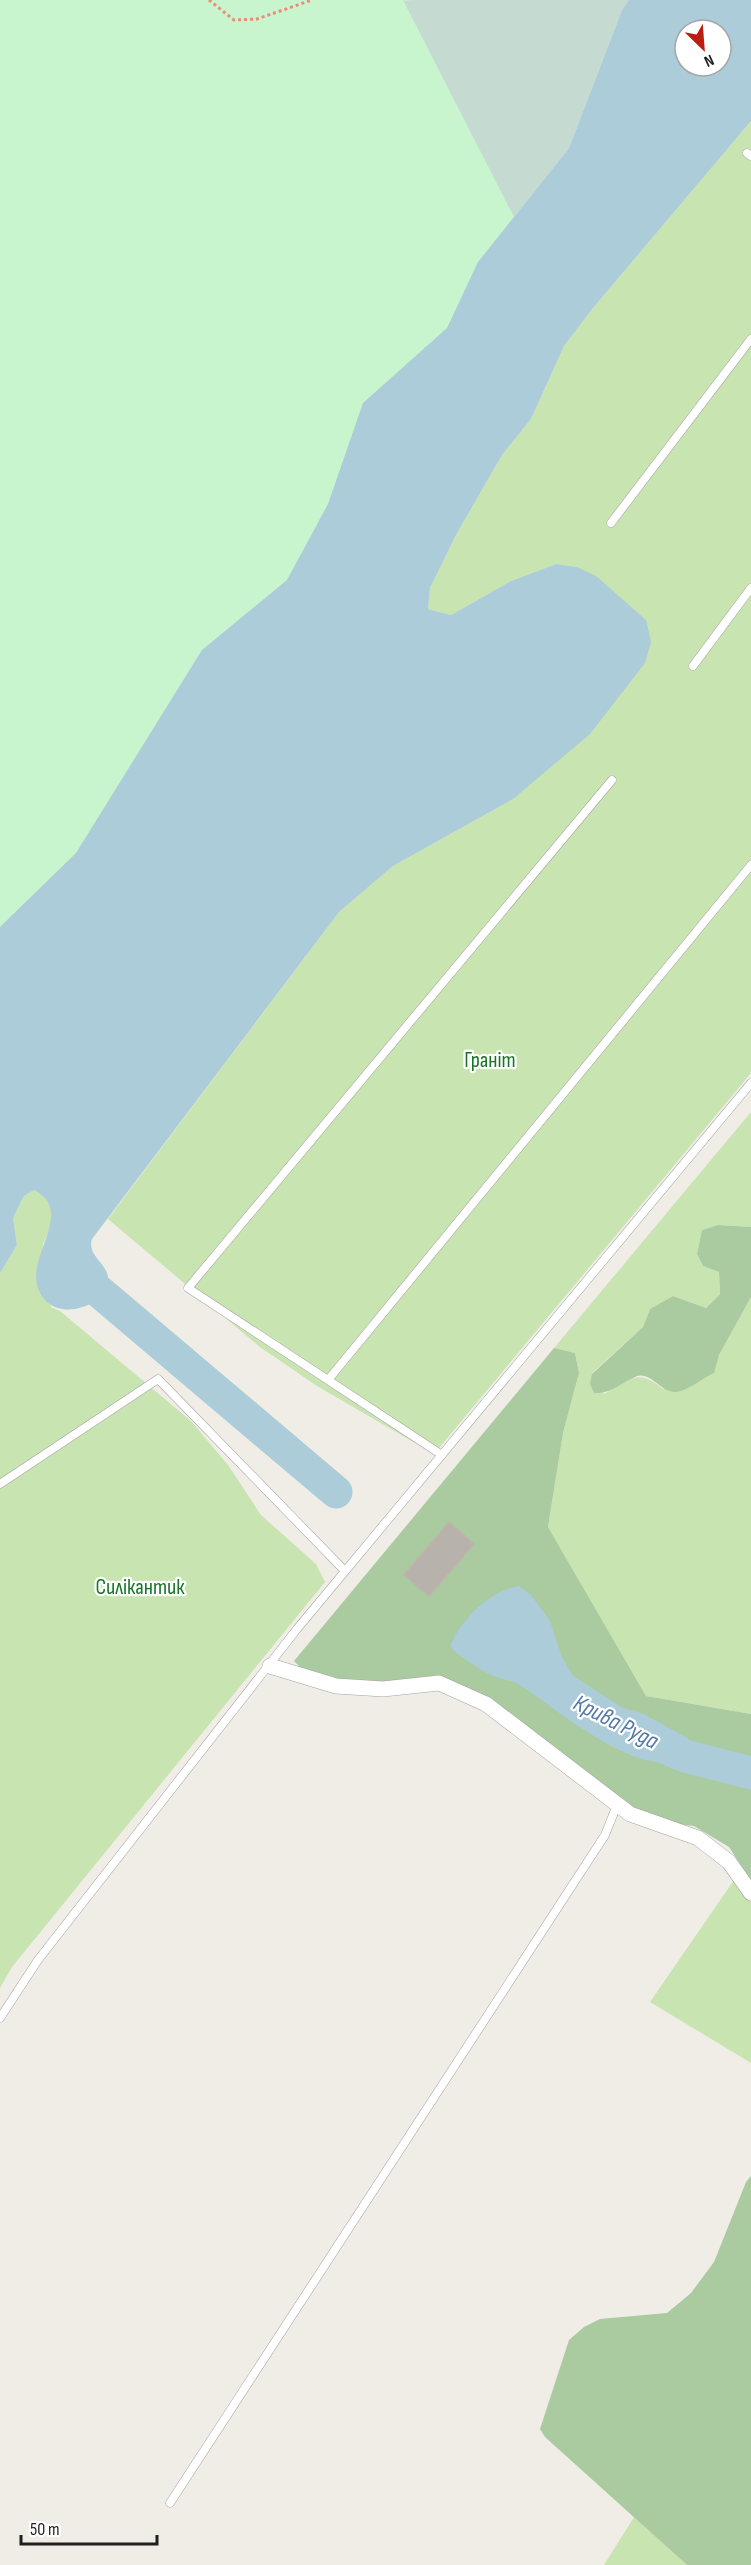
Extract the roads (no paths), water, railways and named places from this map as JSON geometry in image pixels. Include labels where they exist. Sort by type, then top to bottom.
[{"type":"street","points":[[270,1665],[336,1686],[383,1689],[439,1683],[486,1704],[630,1814],[698,1838],[729,1862],[751,1893]]},
{"type":"lane","points":[[611,523],[751,339]]},
{"type":"lane","points":[[693,666],[751,588]]},
{"type":"lane","points":[[442,1455],[189,1288],[612,780]]},
{"type":"lane","points":[[328,1380],[751,865]]},
{"type":"lane","points":[[0,2018],[38,1960],[345,1571],[751,1083]]},
{"type":"lane","points":[[0,1484],[158,1379],[345,1571]]},
{"type":"lane","points":[[171,2503],[605,1835],[617,1804]]},
{"type":"water","points":[[629,0],[751,0],[751,121],[593,308],[564,346],[531,419],[502,455],[456,535],[430,588],[428,609],[451,615],[511,581],[556,564],[577,567],[596,576],[646,620],[651,642],[645,663],[590,734],[513,799],[393,866],[339,912],[92,1239],[92,1251],[108,1276],[104,1292],[97,1300],[76,1309],[54,1306],[45,1299],[38,1288],[36,1275],[51,1222],[51,1210],[46,1199],[34,1190],[24,1196],[13,1218],[17,1245],[0,1273],[0,927],[76,853],[202,650],[287,580],[328,504],[363,403],[447,328],[478,262],[569,148],[622,10]]},
{"type":"water","points":[[519,1586],[531,1595],[550,1621],[562,1657],[573,1676],[623,1708],[644,1714],[684,1736],[690,1740],[691,1748],[675,1760],[654,1762],[630,1755],[579,1727],[520,1685],[487,1673],[455,1652],[450,1646],[469,1616],[497,1594]]},
{"type":"waterway","points":[[95,1288],[336,1492]]},
{"type":"waterway","name":"Крива Руда","points":[[644,1739],[685,1756],[751,1773]]},
{"type":"park label","name":"Граніт","points":[[490,1060]]},
{"type":"park label","name":"Силікантик","points":[[140,1587]]}]
